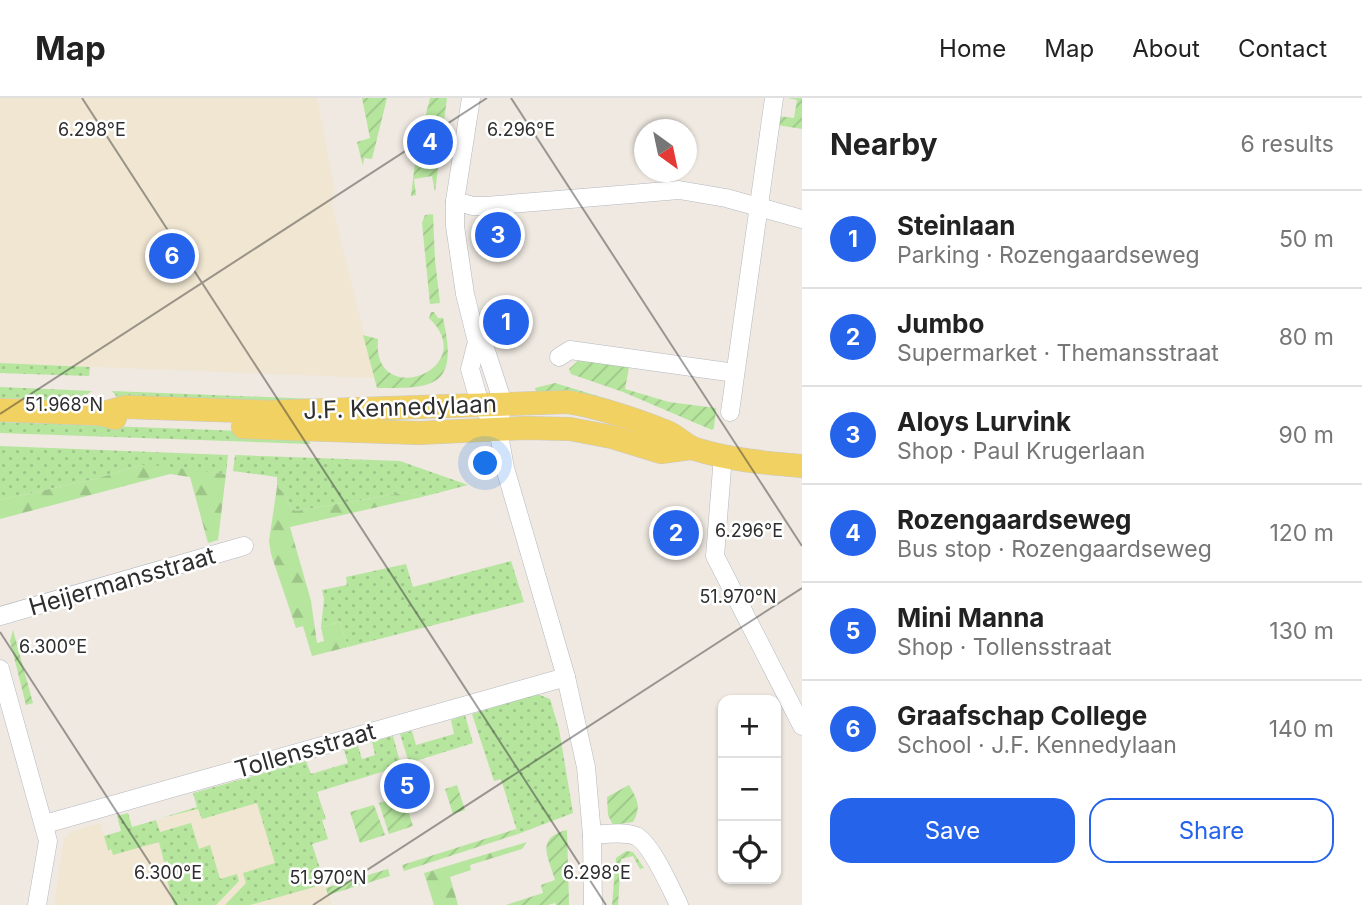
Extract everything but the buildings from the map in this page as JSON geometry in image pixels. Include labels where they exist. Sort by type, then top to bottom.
[{"type":"main road","name":"J.F. Kennedylaan","points":[[100,414],[125,407],[269,412],[568,402],[596,407],[670,433],[691,448],[749,461],[802,466]]},
{"type":"main road","name":"J.F. Kennedylaan","points":[[0,410],[100,414],[131,423],[419,433],[570,429],[601,434],[661,452],[691,448]]},
{"type":"street","points":[[471,98],[455,201],[457,253],[477,342],[470,369],[480,404],[498,429],[513,497],[566,677],[586,767],[592,835],[593,905]]},
{"type":"street","points":[[730,412],[774,98]]},
{"type":"street","points":[[455,201],[472,206],[485,206],[678,190],[710,195],[802,219]]},
{"type":"street","points":[[477,342],[485,348],[503,403],[498,429]]},
{"type":"street","points":[[559,357],[570,350],[735,373]]},
{"type":"street","points":[[723,456],[715,556],[802,726]]},
{"type":"street","name":"Heijermansstraat","points":[[0,616],[244,546]]},
{"type":"street","points":[[0,669],[48,841],[37,905]]},
{"type":"street","name":"Tollensstraat","points":[[45,824],[566,677]]},
{"type":"street","points":[[592,835],[629,834],[639,837],[679,905]]},
{"type":"shaded area","points":[[0,98],[317,98],[334,187],[332,205],[375,378],[0,363]]},
{"type":"shaded area","points":[[256,802],[319,865],[332,905],[54,905],[64,839],[71,832],[100,823],[105,836],[199,808],[202,819]]},
{"type":"green space","points":[[362,98],[387,98],[372,159],[364,158],[363,166],[357,142],[370,138]]},
{"type":"green space","points":[[430,98],[447,98],[435,192],[432,176],[414,179],[416,195],[411,196],[416,155]]},
{"type":"green space","points":[[788,98],[802,98],[802,129],[777,125],[778,116],[794,118],[797,100]]},
{"type":"green space","points":[[433,214],[440,303],[430,304],[422,223],[425,215]]},
{"type":"green space","points":[[431,312],[438,318],[443,318],[448,357],[445,370],[429,384],[377,388],[363,335],[378,339],[380,361],[391,373],[405,378],[421,375],[435,366],[443,353],[442,337],[429,318]]},
{"type":"green space","points":[[579,360],[630,362],[625,389],[669,402],[716,408],[714,428],[712,430],[623,392],[571,374],[569,369]]},
{"type":"green space","points":[[0,363],[90,367],[89,376],[0,373]]},
{"type":"green space","points":[[555,383],[611,400],[663,422],[537,397],[535,388]]},
{"type":"green space","points":[[0,387],[92,391],[77,401],[0,398]]},
{"type":"green space","points":[[112,391],[391,402],[122,403]]},
{"type":"green space","points":[[0,422],[267,432],[310,441],[310,444],[0,433]]},
{"type":"green space","points":[[0,446],[228,455],[226,474],[140,465],[99,478],[0,500]]},
{"type":"green space","points":[[235,455],[400,461],[468,485],[422,497],[408,492],[296,511],[290,508],[285,493],[277,487],[277,477],[233,471]]},
{"type":"green space","points":[[140,465],[226,474],[218,540],[208,543],[190,477],[170,474],[0,519],[0,500],[99,478]]},
{"type":"green space","points":[[277,487],[285,493],[290,508],[296,511],[408,492],[422,497],[290,527],[311,601],[317,643],[324,641],[321,627],[340,622],[348,647],[312,656],[303,626],[296,628],[269,541]]},
{"type":"green space","points":[[511,561],[524,602],[348,647],[340,622],[321,627],[324,599],[322,590],[347,585],[346,577],[406,564],[413,587]]},
{"type":"green space","points":[[13,630],[33,703],[26,705],[10,641]]},
{"type":"green space","points":[[537,694],[550,699],[559,729],[573,813],[518,834],[501,779],[494,781],[472,714]]},
{"type":"green space","points":[[465,715],[473,743],[409,763],[400,734],[412,731],[416,745],[454,734],[451,720]]},
{"type":"green space","points":[[393,736],[401,766],[317,792],[326,819],[322,820],[328,839],[312,844],[325,884],[250,905],[225,905],[246,883],[243,873],[275,863],[257,803],[202,819],[198,809],[161,818],[197,807],[193,793],[306,761],[311,774],[348,763],[344,750],[358,746],[362,759],[375,755],[372,742]]},
{"type":"green space","points":[[457,785],[465,810],[453,814],[445,789]]},
{"type":"green space","points":[[629,785],[637,803],[636,817],[633,822],[613,825],[608,815],[607,797]]},
{"type":"green space","points":[[403,796],[413,826],[389,834],[379,803]]},
{"type":"green space","points":[[374,805],[385,835],[360,843],[350,812]]},
{"type":"green space","points":[[128,813],[132,827],[156,820],[160,832],[191,823],[199,849],[210,845],[220,879],[237,874],[239,881],[216,905],[174,905],[167,880],[168,861],[164,862],[159,842],[113,855],[111,849],[108,850],[104,836],[121,831],[117,816]]},
{"type":"green space","points":[[516,829],[518,834],[404,871],[402,865]]},
{"type":"green space","points":[[567,830],[569,905],[506,905],[543,893],[541,885],[555,880],[547,856],[547,843],[557,833]]},
{"type":"green space","points":[[527,842],[522,849],[470,865],[471,870],[450,877],[458,905],[434,905],[424,873]]},
{"type":"green space","points":[[626,851],[633,852],[644,868],[640,869],[633,856],[621,859],[618,905],[612,905],[616,858]]},
{"type":"green space","points":[[388,869],[390,876],[328,895],[326,888]]},
{"type":"place","name":"Rozengaardseweg","points":[[430,142]]},
{"type":"place","name":"Aloys Lurvink","points":[[498,235]]},
{"type":"place","name":"Graafschap College","points":[[172,256]]},
{"type":"place","name":"Steinlaan","points":[[506,322]]},
{"type":"place","name":"Jumbo","points":[[676,533]]},
{"type":"place","name":"Mini Manna","points":[[407,786]]}]
